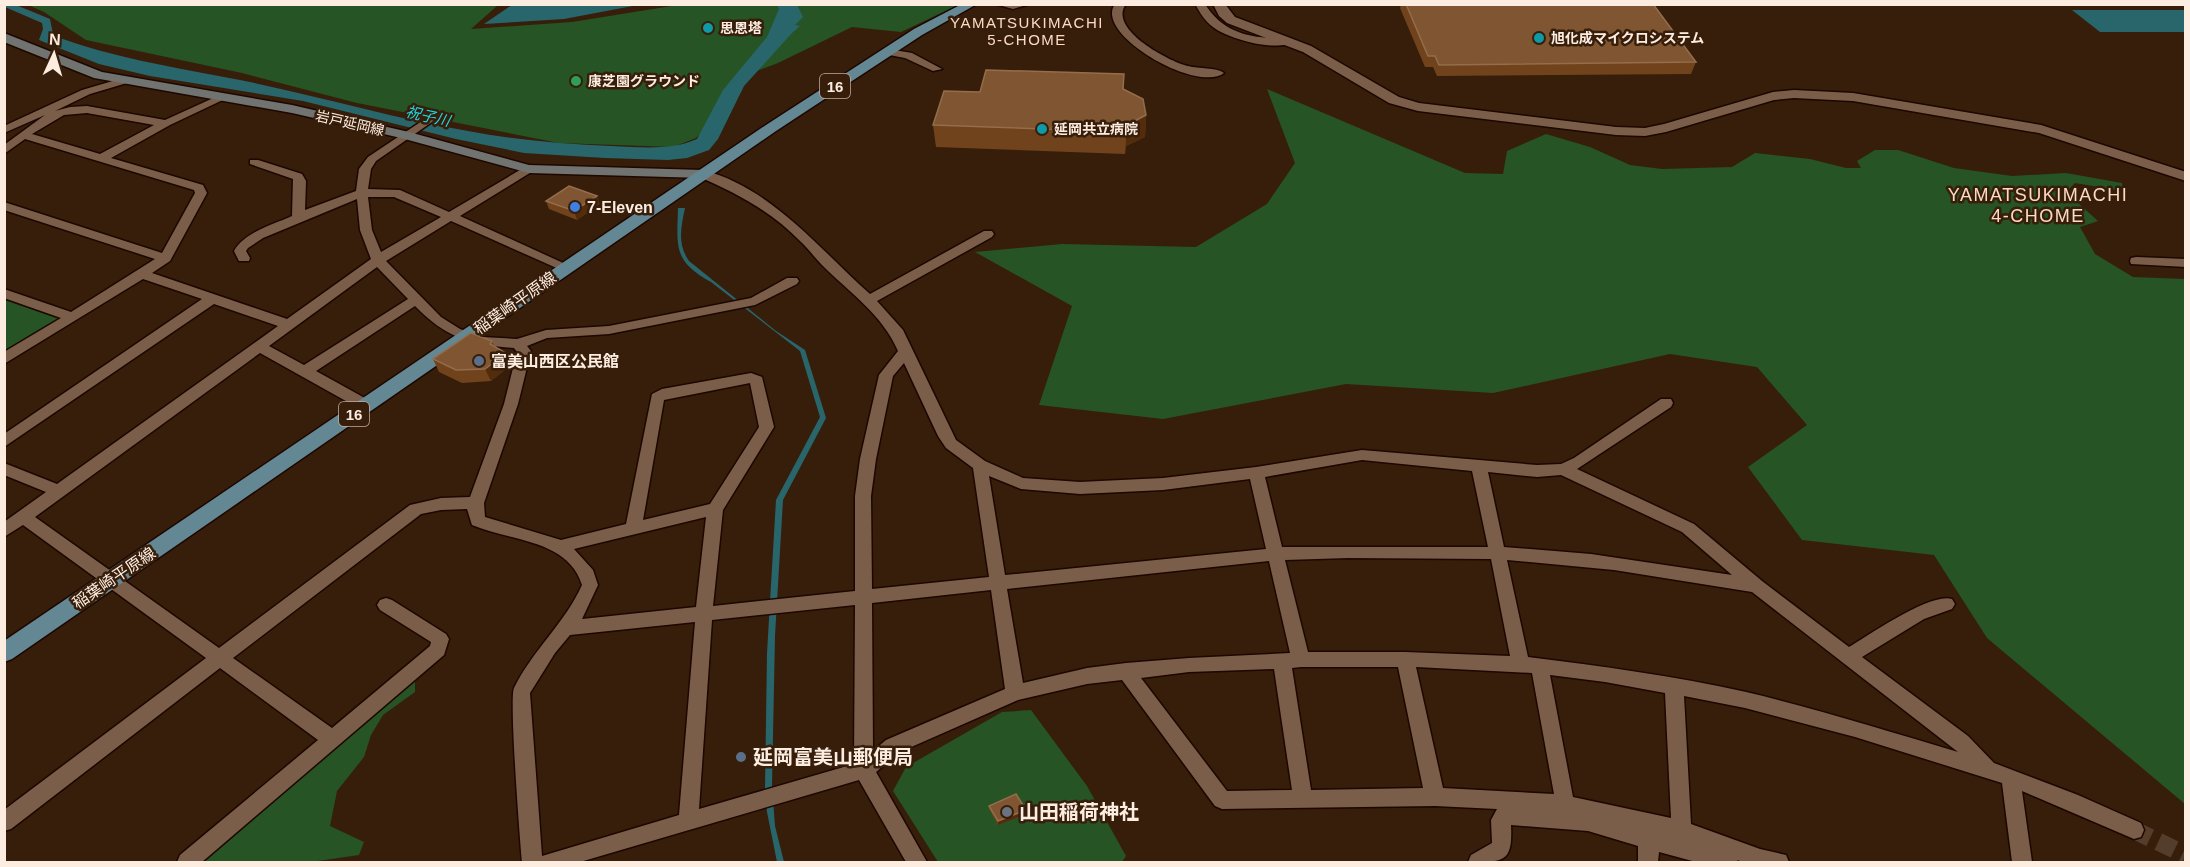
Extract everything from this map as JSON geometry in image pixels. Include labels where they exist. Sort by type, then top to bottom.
[{"type":"main road","name":"稲葉崎平原線","points":[[4,653],[703,174],[918,32],[972,4]]},
{"type":"main road","name":"岩戸延岡線","points":[[4,37],[80,69],[123,81],[291,109],[404,135],[529,169],[703,174]]},
{"type":"street","points":[[1000,4],[1013,6],[1025,4]]},
{"type":"street","points":[[1121,4],[1117,9],[1117,18],[1137,44],[1156,57],[1194,72],[1219,73]]},
{"type":"street","points":[[1200,4],[1206,17],[1224,32],[1251,40],[1289,41]]},
{"type":"street","points":[[1219,4],[1223,13],[1231,20],[1307,49],[1382,95],[1418,107],[1645,132],[1666,128],[1773,96],[1794,94],[1853,97],[2041,129],[2186,177]]},
{"type":"street","points":[[888,52],[908,56],[938,69]]},
{"type":"street","points":[[6,126],[86,92],[123,81]]},
{"type":"street","points":[[100,159],[166,123],[224,97]]},
{"type":"street","points":[[4,151],[23,135],[60,112],[107,111],[130,118],[166,123]]},
{"type":"street","points":[[428,120],[372,159],[365,169],[362,193],[366,230],[378,260],[436,320],[455,332],[482,340],[518,344],[546,334],[609,330],[747,303],[792,281]]},
{"type":"street","points":[[4,359],[165,258],[201,193],[198,188],[23,135]]},
{"type":"street","points":[[254,162],[298,177],[300,181],[298,218]]},
{"type":"street","points":[[4,531],[378,260],[529,169]]},
{"type":"street","points":[[703,174],[734,187],[764,206],[804,237],[826,262],[869,300],[896,330],[943,432],[951,444],[980,465],[1021,483],[1080,488],[1163,484],[1256,473],[1362,454],[1537,471],[1563,469],[1579,462],[1666,403]]},
{"type":"street","points":[[244,258],[240,251],[243,246],[259,235],[334,202],[362,193],[396,193],[566,267]]},
{"type":"street","points":[[4,206],[165,258]]},
{"type":"street","points":[[869,300],[988,234]]},
{"type":"street","points":[[2136,261],[2186,263]]},
{"type":"street","points":[[141,274],[290,325]]},
{"type":"street","points":[[4,293],[72,317]]},
{"type":"street","points":[[4,442],[212,299]]},
{"type":"street","points":[[306,371],[417,299]]},
{"type":"street","points":[[518,344],[524,351],[524,357],[511,404],[476,502],[475,513],[478,521],[495,528],[535,537],[561,546],[579,564],[587,575],[590,585],[579,611],[549,648],[520,692],[532,862]]},
{"type":"street","points":[[260,346],[367,406]]},
{"type":"street","points":[[905,352],[886,375],[868,459],[863,496],[864,770],[917,862]]},
{"type":"street","points":[[633,529],[657,398],[662,394],[751,378],[757,380],[767,427],[715,509],[704,612],[688,822]]},
{"type":"street","points":[[980,465],[1015,693]]},
{"type":"street","points":[[1479,466],[1521,664]]},
{"type":"street","points":[[4,468],[60,492]]},
{"type":"street","points":[[1563,469],[1688,528],[1756,586],[1961,742],[1987,769]]},
{"type":"street","points":[[1256,473],[1275,554],[1291,660],[1303,799]]},
{"type":"street","points":[[4,822],[416,509],[441,504],[476,502]]},
{"type":"street","points":[[561,546],[715,509]]},
{"type":"street","points":[[25,518],[332,739]]},
{"type":"street","points":[[566,628],[785,603],[1275,554],[1364,551],[1497,553],[1620,565],[1756,586]]},
{"type":"street","points":[[1848,656],[1918,614],[1946,604]]},
{"type":"street","points":[[187,862],[438,650],[440,639],[386,605]]},
{"type":"street","points":[[1405,659],[1435,797]]},
{"type":"street","points":[[549,862],[864,770],[893,746],[1015,693],[1087,676],[1126,671],[1291,660],[1405,659],[1521,664],[1605,674],[1674,687],[1767,706],[1855,729],[1987,769],[2072,801],[2134,830]]},
{"type":"street","points":[[1540,667],[1565,804]]},
{"type":"street","points":[[1126,671],[1222,800],[1435,797],[1565,804],[1682,830],[1765,861]]},
{"type":"street","points":[[1674,687],[1682,830]]},
{"type":"street","points":[[2011,778],[2022,862]]},
{"type":"street","points":[[1478,862],[1498,851],[1502,845],[1501,820],[1504,815],[1588,822],[1728,862]]},
{"type":"street","points":[[1648,839],[1648,862]]},
{"type":"street","points":[[1648,839],[1696,862]]},
{"type":"green space","points":[[684,4],[956,6],[901,32],[852,27],[778,63],[751,73],[727,109],[696,138],[673,147],[559,143],[357,103],[242,73],[86,40],[44,12],[28,5],[498,5],[471,29],[572,22]]},
{"type":"green space","points":[[1267,89],[1465,173],[1503,174],[1507,151],[1546,134],[1590,147],[1630,165],[1662,169],[1732,167],[1755,153],[1810,159],[1846,168],[1861,168],[1857,161],[1875,150],[1898,150],[1954,168],[2012,176],[2066,173],[2122,183],[2123,191],[2075,183],[2066,192],[2098,221],[2080,227],[2095,254],[2133,277],[2185,279],[2185,804],[1987,638],[1934,555],[1802,540],[1748,467],[1807,425],[1757,367],[1670,354],[1493,393],[1346,384],[1163,419],[1039,405],[1072,306],[975,252],[1062,244],[1196,247],[1267,204],[1295,163]]},
{"type":"green space","points":[[5,300],[60,319],[5,354]]},
{"type":"green space","points":[[415,680],[415,692],[383,715],[371,735],[364,757],[337,791],[330,826],[364,842],[359,855],[311,862],[198,862]]},
{"type":"green space","points":[[1031,710],[1087,786],[1126,856],[1122,862],[938,862],[893,791],[906,767],[1002,712]]},
{"type":"water","points":[[4,5],[16,5],[50,19],[53,34],[57,37],[140,60],[255,83],[407,119],[486,134],[558,143],[645,147],[666,147],[697,139],[723,90],[767,37],[779,9],[777,5],[797,5],[803,17],[795,25],[800,26],[744,86],[718,139],[709,150],[687,158],[668,160],[524,153],[456,139],[303,101],[150,76],[99,64],[39,40],[43,29],[42,23]]},
{"type":"water","points":[[512,5],[638,5],[564,19],[484,24]]},
{"type":"water","points":[[2072,10],[2185,10],[2185,32],[2100,32]]},
{"type":"water","points":[[678,208],[685,208],[681,242],[689,261],[776,331],[805,350],[826,418],[783,500],[775,636],[772,786],[775,826],[784,862],[777,862],[765,789],[767,653],[776,500],[820,417],[800,351],[690,267],[684,260],[678,243]]},
{"type":"building","name":"旭化成マイクロシステム","points":[[1406,4],[1653,4],[1696,62],[1439,65],[1435,56],[1428,56]]},
{"type":"building","points":[[986,70],[1124,74],[1123,89],[1143,99],[1146,115],[1127,125],[1126,132],[933,125],[944,91],[980,92]]},
{"type":"building","points":[[569,186],[597,196],[574,211],[546,201]]},
{"type":"building","points":[[471,333],[492,341],[490,344],[506,353],[485,369],[456,370],[433,359]]},
{"type":"building","name":"山田稲荷神社","points":[[1016,794],[1026,810],[998,821],[989,806]]},
{"type":"tunnel","points":[[2134,830],[2186,855]]},
{"type":"place","name":"思恩塔","points":[[708,28]]},
{"type":"place","name":"旭化成マイクロシステム","points":[[1539,38]]},
{"type":"place","name":"康芝園グラウンド","points":[[576,81]]},
{"type":"place","name":"延岡共立病院","points":[[1042,129]]},
{"type":"place","name":"7-Eleven","points":[[575,207]]},
{"type":"place","name":"富美山西区公民館","points":[[479,361]]},
{"type":"place","name":"延岡富美山郵便局","points":[[741,757]]},
{"type":"place","name":"山田稲荷神社","points":[[1007,812]]},
{"type":"district","name":"YAMATSUKIMACHI 5-CHOME","points":[[1027,30]]},
{"type":"district","name":"YAMATSUKIMACHI 4-CHOME","points":[[2038,205]]},
{"type":"water label","name":"祝子川","points":[[428,116]]}]
